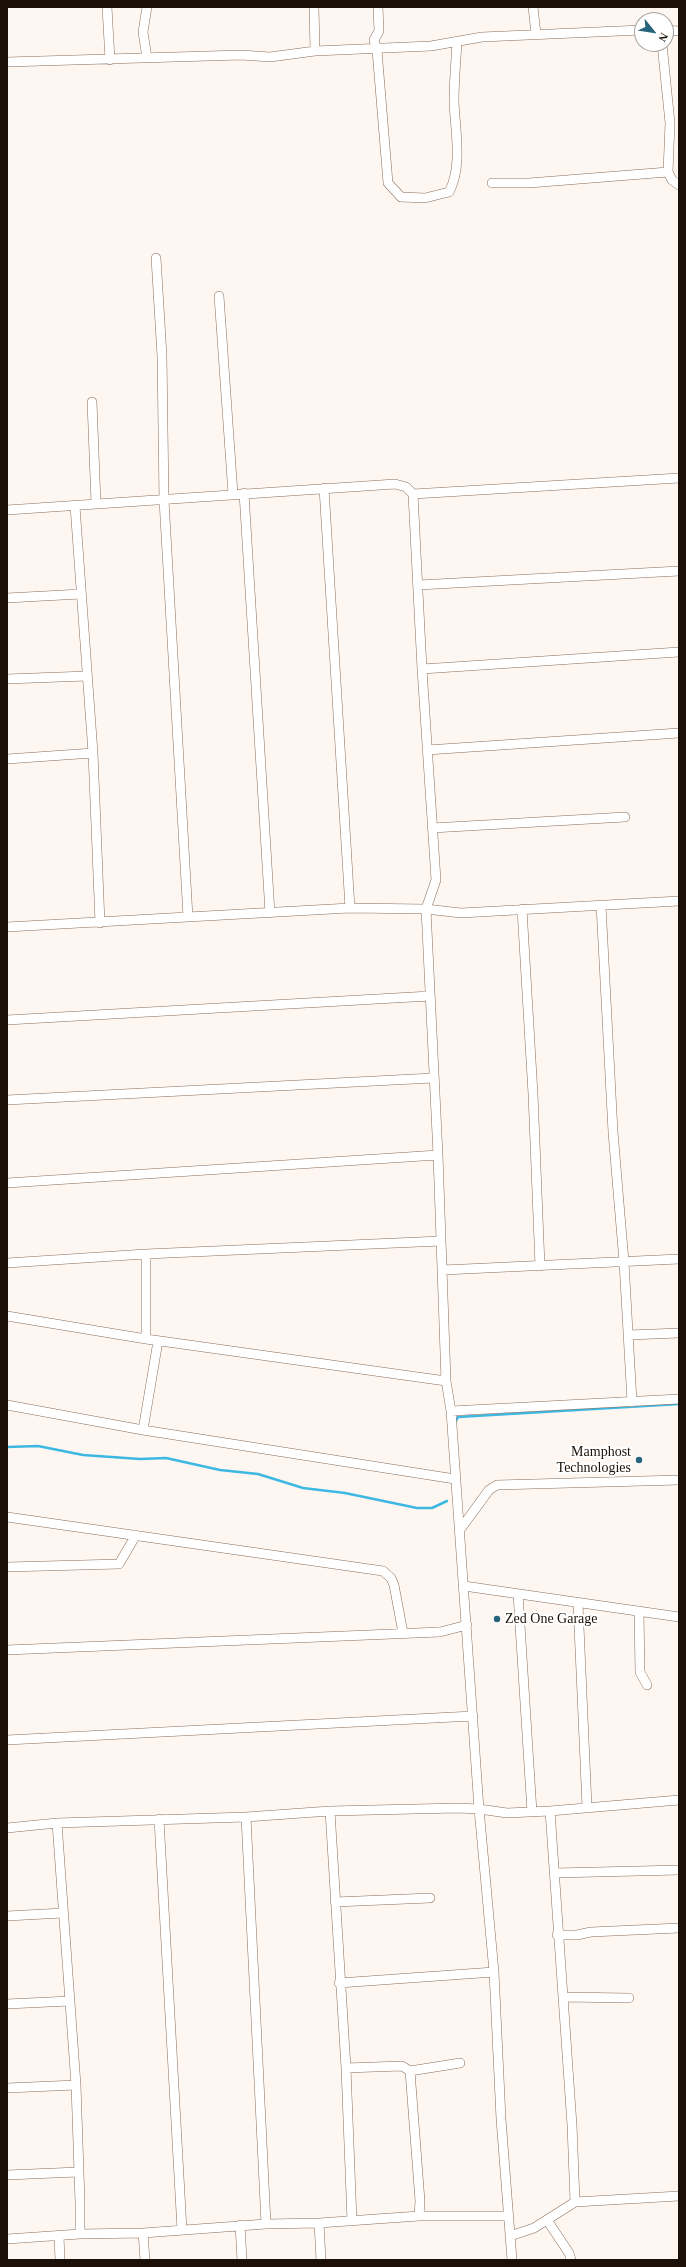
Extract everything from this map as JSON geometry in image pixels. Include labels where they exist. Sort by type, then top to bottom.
[{"type":"street","points":[[107,7],[110,60]]},
{"type":"street","points":[[146,7],[143,32],[147,58]]},
{"type":"street","points":[[314,7],[315,51]]},
{"type":"street","points":[[378,7],[379,31],[374,40],[377,50],[388,184],[401,197],[426,198],[448,192],[454,183],[456,171],[454,99],[457,42]]},
{"type":"street","points":[[533,7],[536,34]]},
{"type":"street","points":[[7,62],[241,55],[270,57],[315,51],[377,50],[457,42],[482,37],[634,30]]},
{"type":"street","points":[[663,52],[670,123],[668,172],[672,180],[679,185]]},
{"type":"street","points":[[492,183],[529,183],[668,172]]},
{"type":"street","points":[[156,258],[162,356],[164,500],[188,917]]},
{"type":"street","points":[[219,296],[233,494]]},
{"type":"street","points":[[92,402],[96,504]]},
{"type":"street","points":[[413,494],[679,478]]},
{"type":"street","points":[[7,510],[395,484],[406,486],[413,494],[422,669],[436,880],[426,909],[443,1270],[446,1381],[451,1411],[479,1809],[494,1972],[507,2216],[512,2260]]},
{"type":"street","points":[[324,488],[350,908]]},
{"type":"street","points":[[244,493],[270,913]]},
{"type":"street","points":[[75,506],[93,753],[100,922]]},
{"type":"street","points":[[418,585],[679,571]]},
{"type":"street","points":[[7,598],[82,594]]},
{"type":"street","points":[[422,669],[679,652]]},
{"type":"street","points":[[7,679],[87,676]]},
{"type":"street","points":[[427,750],[679,733]]},
{"type":"street","points":[[7,759],[93,753]]},
{"type":"street","points":[[432,828],[625,817]]},
{"type":"street","points":[[7,927],[350,908],[426,909],[461,913],[679,901]]},
{"type":"street","points":[[601,905],[613,1132],[624,1262],[632,1402]]},
{"type":"street","points":[[522,909],[534,1101],[540,1266]]},
{"type":"street","points":[[7,1020],[430,996]]},
{"type":"street","points":[[7,1100],[434,1078]]},
{"type":"street","points":[[7,1183],[438,1155]]},
{"type":"street","points":[[7,1263],[146,1254],[441,1241]]},
{"type":"street","points":[[146,1254],[146,1339]]},
{"type":"street","points":[[443,1270],[624,1262],[679,1258]]},
{"type":"street","points":[[7,1316],[158,1341],[446,1381]]},
{"type":"street","points":[[628,1335],[679,1333]]},
{"type":"street","points":[[143,1430],[158,1341]]},
{"type":"street","points":[[451,1411],[679,1399]]},
{"type":"street","points":[[7,1405],[143,1430],[455,1479]]},
{"type":"street","points":[[459,1531],[489,1490],[497,1485],[679,1480]]},
{"type":"street","points":[[7,1517],[383,1572],[391,1578],[394,1585],[403,1634]]},
{"type":"street","points":[[7,1567],[112,1566],[119,1564],[136,1535]]},
{"type":"street","points":[[464,1586],[578,1604],[679,1617]]},
{"type":"street","points":[[518,1594],[532,1812]]},
{"type":"street","points":[[578,1604],[587,1807]]},
{"type":"street","points":[[639,1611],[640,1672],[647,1685]]},
{"type":"street","points":[[7,1650],[440,1632],[467,1625]]},
{"type":"street","points":[[7,1740],[473,1716]]},
{"type":"street","points":[[7,1828],[57,1823],[246,1817],[330,1811],[479,1809],[507,1813],[532,1812],[679,1800]]},
{"type":"street","points":[[330,1811],[339,1983],[346,2068],[352,2221]]},
{"type":"street","points":[[550,1811],[575,2202]]},
{"type":"street","points":[[246,1817],[266,2224]]},
{"type":"street","points":[[159,1819],[182,2230]]},
{"type":"street","points":[[57,1823],[76,2085],[80,2234]]},
{"type":"street","points":[[555,1874],[679,1870]]},
{"type":"street","points":[[335,1902],[430,1898]]},
{"type":"street","points":[[7,1916],[63,1913]]},
{"type":"street","points":[[557,1934],[577,1935],[591,1932],[679,1928]]},
{"type":"street","points":[[339,1983],[494,1972]]},
{"type":"street","points":[[563,1997],[629,1998]]},
{"type":"street","points":[[7,2004],[70,2001]]},
{"type":"street","points":[[346,2068],[402,2066],[410,2071],[460,2064]]},
{"type":"street","points":[[410,2071],[420,2201],[419,2216]]},
{"type":"street","points":[[7,2088],[76,2085]]},
{"type":"street","points":[[7,2175],[78,2172]]},
{"type":"street","points":[[510,2236],[534,2228],[575,2202],[679,2196]]},
{"type":"street","points":[[7,2239],[80,2234],[143,2233],[266,2224],[319,2223],[419,2216],[507,2216]]},
{"type":"street","points":[[547,2220],[569,2253],[571,2260]]},
{"type":"street","points":[[319,2223],[321,2260]]},
{"type":"street","points":[[240,2226],[242,2260]]},
{"type":"street","points":[[143,2233],[145,2260]]},
{"type":"street","points":[[59,2236],[60,2260]]},
{"type":"waterway","points":[[455,1423],[458,1417],[679,1404]]},
{"type":"waterway","points":[[7,1447],[38,1446],[83,1455],[140,1459],[166,1458],[220,1470],[258,1474],[303,1488],[345,1493],[417,1508],[432,1508],[447,1501]]},
{"type":"place","name":"Mamphost Technologies","points":[[639,1460]]},
{"type":"place","name":"Zed One Garage","points":[[497,1619]]}]
